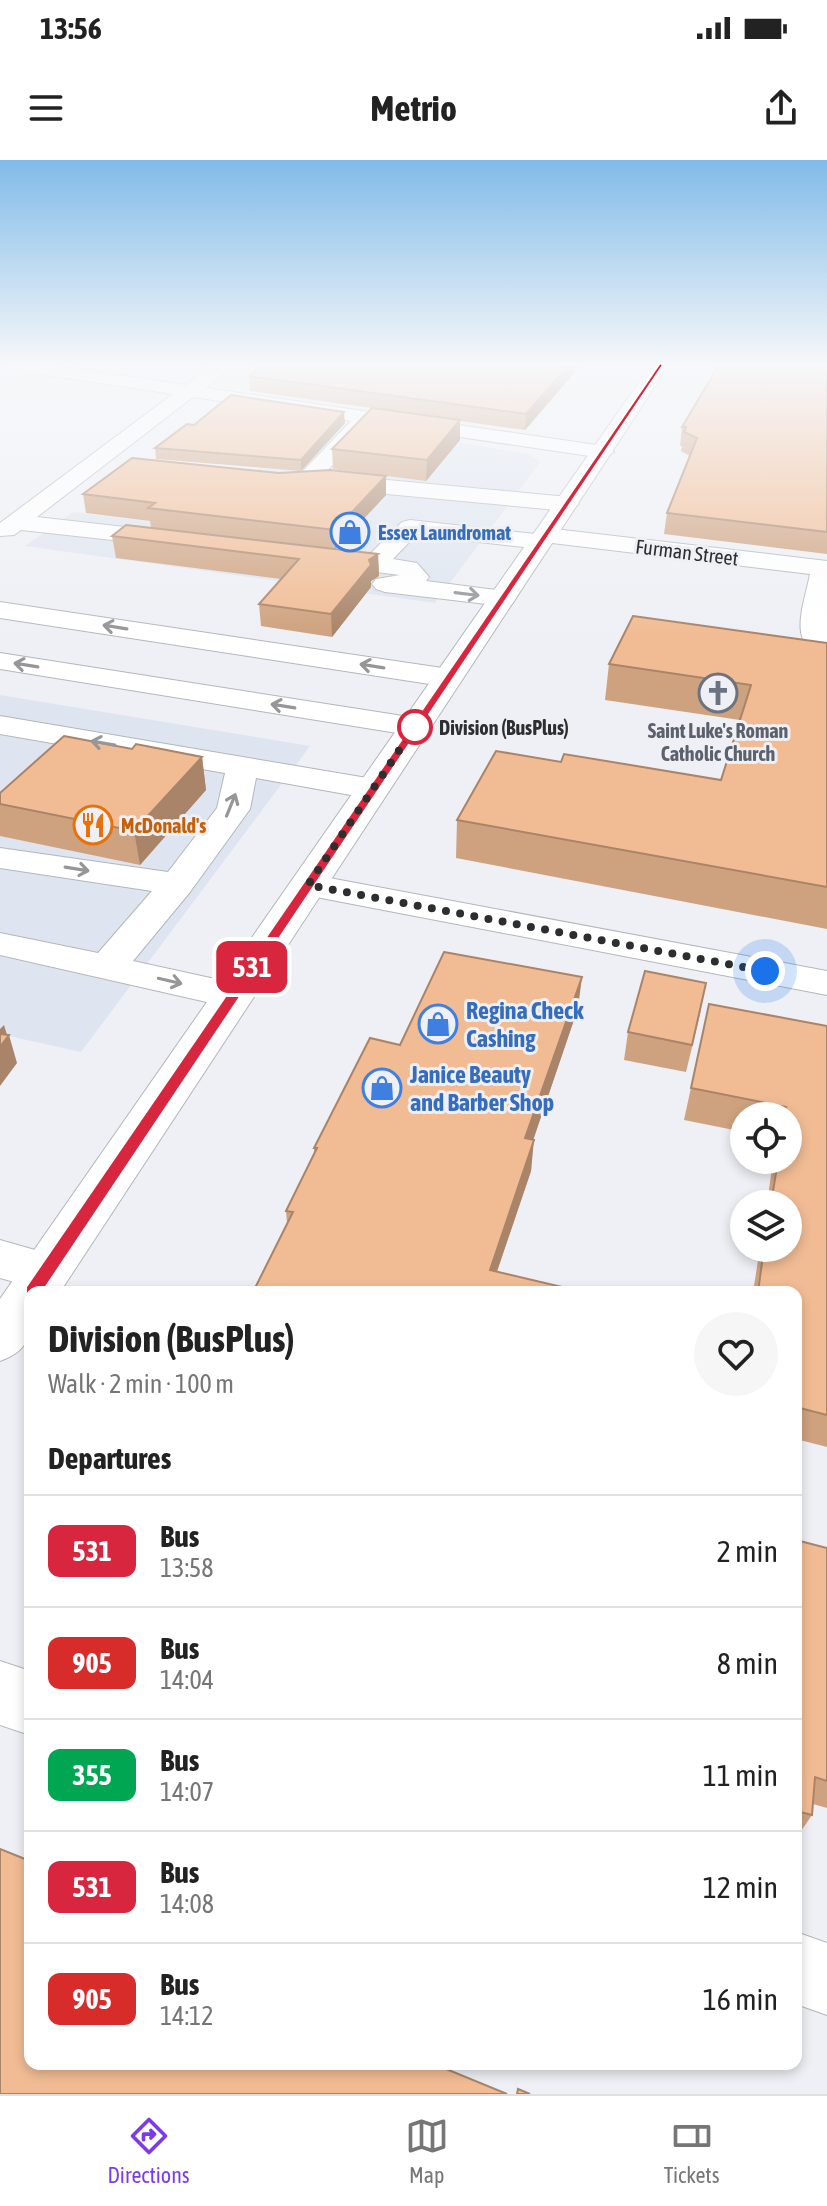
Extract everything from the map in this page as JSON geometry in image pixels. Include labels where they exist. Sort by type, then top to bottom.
[{"type":"street","points":[[5,531],[105,455]]},
{"type":"street","points":[[329,455],[315,470],[329,480]]},
{"type":"street","points":[[497,455],[501,458]]},
{"type":"street","points":[[37,1286],[601,455]]},
{"type":"street","points":[[96,462],[127,465]]},
{"type":"street","points":[[494,485],[502,475],[575,494]]},
{"type":"street","points":[[299,483],[329,480],[575,494]]},
{"type":"street","name":"Furman Street","points":[[382,577],[410,527],[826,568]]},
{"type":"street","points":[[5,531],[202,552]]},
{"type":"street","points":[[298,555],[382,577],[503,598]]},
{"type":"street","points":[[826,568],[812,632],[815,641],[827,649]]},
{"type":"street","points":[[0,610],[449,678]]},
{"type":"street","points":[[0,661],[416,727]]},
{"type":"street","points":[[0,725],[373,789]]},
{"type":"street","points":[[107,967],[177,884],[233,809],[242,767]]},
{"type":"street","points":[[10,855],[177,884]]},
{"type":"street","points":[[308,885],[827,983]]},
{"type":"street","points":[[0,944],[233,995]]},
{"type":"street","points":[[0,1259],[35,1286]]},
{"type":"street","points":[[0,1340],[24,1305]]},
{"type":"street","points":[[0,1693],[24,1701]]},
{"type":"street","points":[[802,1970],[827,1979]]},
{"type":"shaded area","points":[[274,455],[531,455],[540,462],[435,603],[25,546],[73,512],[200,528],[250,475]]},
{"type":"shaded area","points":[[0,695],[310,746],[81,1052],[0,1034]]},
{"type":"building","points":[[243,455],[305,455],[301,460]]},
{"type":"building","points":[[386,455],[431,455],[427,460]]},
{"type":"building","points":[[690,455],[827,455],[827,532],[667,513]]},
{"type":"building","points":[[132,458],[279,473],[330,470],[386,476],[335,530],[148,508],[155,503],[83,494]]},
{"type":"building","points":[[126,525],[378,554],[369,560],[371,565],[331,614],[259,604],[299,559],[112,536]]},
{"type":"building","points":[[633,616],[827,643],[827,887],[457,820],[496,751],[561,762],[564,754],[721,780],[751,685],[609,664]]},
{"type":"building","points":[[64,736],[132,749],[136,744],[202,757],[134,831],[0,804],[0,793]]},
{"type":"building","points":[[444,952],[582,977],[525,1138],[534,1140],[490,1270],[558,1286],[256,1286],[293,1212],[286,1211],[317,1148],[314,1148],[370,1038],[400,1045]]},
{"type":"building","points":[[645,971],[706,983],[692,1045],[628,1032]]},
{"type":"building","points":[[709,1004],[827,1026],[827,1415],[802,1409],[802,1286],[759,1286],[762,1262],[802,1262],[802,1190],[773,1190],[776,1174],[802,1174],[802,1102],[761,1102],[691,1088]]},
{"type":"building","points":[[0,1034],[9,1035],[0,1047]]},
{"type":"building","points":[[802,1542],[827,1548],[827,1781],[815,1777],[812,1815],[802,1812]]},
{"type":"building","points":[[0,1849],[24,1859],[24,2070],[449,2070],[507,2094],[0,2094]]},
{"type":"bus line","name":"531","points":[[37,1286],[601,455]]},
{"type":"place","name":"Essex Laundromat","points":[[350,532]]},
{"type":"place","name":"Saint Luke's Roman Catholic Church","points":[[718,693]]},
{"type":"place","name":"Division (BusPlus)","points":[[415,727]]},
{"type":"place","name":"McDonald's","points":[[93,825]]},
{"type":"place","name":"Regina Check Cashing","points":[[438,1024]]},
{"type":"place","name":"Janice Beauty and Barber Shop","points":[[382,1088]]},
{"type":"route","points":[[415,727],[308,885],[765,971]]}]
